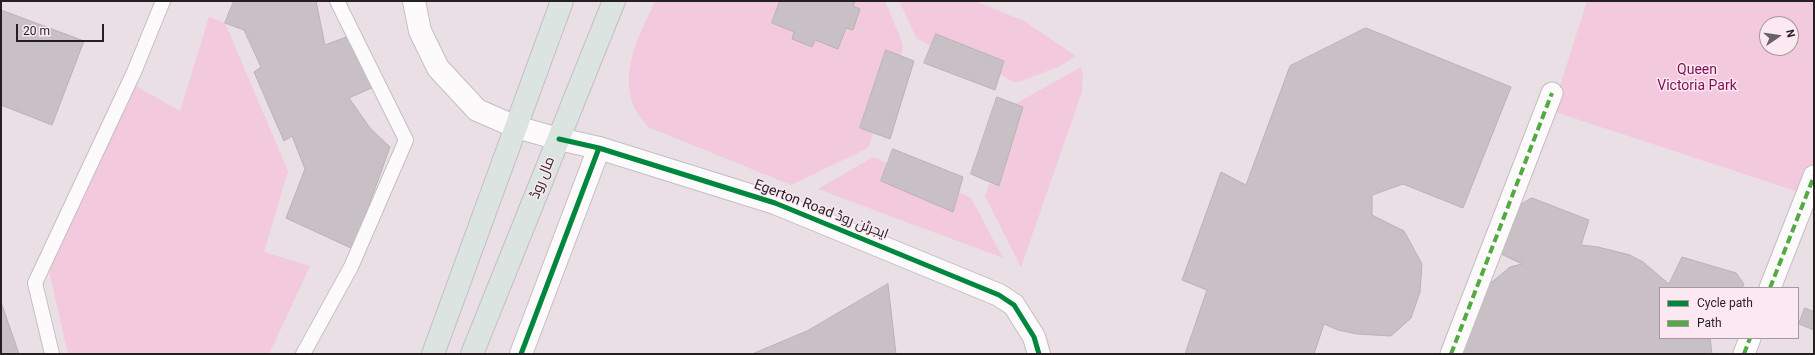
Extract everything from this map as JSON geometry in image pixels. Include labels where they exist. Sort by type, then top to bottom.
[{"type":"main road","points":[[433,354],[562,1]]},
{"type":"main road","name":"مال روڈ","points":[[472,354],[614,1]]},
{"type":"street","name":"Egerton Road ایجرٹن روڈ","points":[[414,1],[420,31],[438,68],[477,110],[516,127],[599,148],[775,203],[999,295],[1014,305],[1034,338],[1039,354]]},
{"type":"street","points":[[1451,354],[1552,93]]},
{"type":"street","points":[[521,354],[599,148]]},
{"type":"street","points":[[1770,287],[1814,176]]},
{"type":"street","points":[[1744,354],[1750,339]]},
{"type":"lane","points":[[52,354],[35,283],[134,72],[163,1]]},
{"type":"lane","points":[[303,354],[351,267],[406,140],[337,1]]},
{"type":"green space","points":[[655,1],[885,1],[903,44],[901,56],[886,50],[860,128],[873,133],[868,148],[791,185],[648,127],[638,115],[634,107],[630,93],[629,79],[633,52]]},
{"type":"green space","points":[[899,1],[975,1],[1024,21],[1076,56],[1058,67],[1016,83],[999,74],[1004,61],[936,34],[930,45],[917,39]]},
{"type":"green space","name":"Queen Victoria Park","points":[[1587,1],[1814,1],[1814,197],[1552,111]]},
{"type":"green space","points":[[209,17],[225,23],[288,171],[264,252],[310,266],[269,354],[68,354],[49,271],[131,83],[180,111]]},
{"type":"green space","points":[[1081,67],[1083,75],[1082,92],[1021,267],[985,196],[989,184],[999,186],[1023,107],[1015,104]]},
{"type":"green space","points":[[873,157],[887,163],[881,181],[953,211],[959,192],[971,198],[1003,258],[818,189]]},
{"type":"building","points":[[234,1],[316,1],[325,45],[357,33],[378,85],[349,98],[370,128],[390,147],[353,249],[286,218],[305,169],[292,136],[284,141],[254,72],[261,67],[244,30],[225,23]]},
{"type":"building","points":[[780,1],[855,1],[853,6],[860,9],[853,30],[846,28],[838,49],[815,40],[812,47],[792,39],[794,32],[772,23]]},
{"type":"building","points":[[1,10],[84,41],[52,125],[1,105]]},
{"type":"building","points":[[1366,28],[1511,87],[1463,208],[1403,184],[1372,195],[1372,215],[1404,231],[1422,264],[1420,292],[1411,318],[1391,336],[1357,334],[1338,330],[1324,324],[1314,354],[1185,354],[1207,290],[1182,280],[1221,172],[1246,185],[1290,66]]},
{"type":"building","points":[[936,34],[1004,61],[995,90],[924,63]]},
{"type":"building","points":[[886,50],[914,61],[890,139],[860,128]]},
{"type":"building","points":[[997,97],[1023,107],[999,186],[971,174]]},
{"type":"building","points":[[893,149],[963,177],[953,212],[881,181]]},
{"type":"building","points":[[1532,198],[1589,220],[1581,245],[1598,247],[1630,255],[1643,262],[1669,284],[1682,257],[1736,273],[1744,284],[1742,287],[1659,287],[1659,339],[1710,339],[1712,354],[1453,354],[1481,278],[1492,282],[1510,267],[1522,264],[1499,253],[1518,206]]},
{"type":"building","points":[[888,284],[896,354],[752,354],[807,331]]},
{"type":"building","points":[[1,302],[19,354],[1,354]]},
{"type":"building","points":[[1805,308],[1814,312],[1814,330],[1799,324]]},
{"type":"marked path","points":[[1451,354],[1552,93]]},
{"type":"marked path","points":[[1770,287],[1814,176]]},
{"type":"marked path","points":[[1744,354],[1750,339]]},
{"type":"cycle path","points":[[559,139],[599,148],[775,203],[999,295],[1014,305],[1034,337],[1039,354]]},
{"type":"cycle path","points":[[521,354],[599,148]]}]
